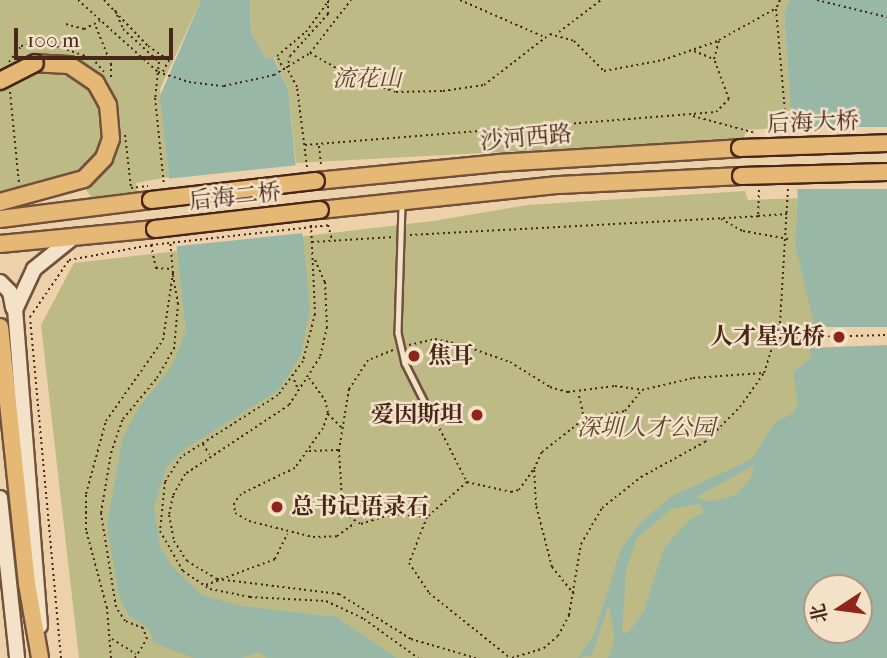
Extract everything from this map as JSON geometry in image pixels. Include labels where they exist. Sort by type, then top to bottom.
[{"type":"main road","points":[[0,203],[84,179],[104,158],[111,139],[108,105],[96,83],[69,65],[35,63],[5,83]]},
{"type":"main road","name":"后海大桥","points":[[740,148],[887,144]]},
{"type":"main road","name":"沙河西路","points":[[315,174],[740,148]]},
{"type":"main road","points":[[319,217],[402,201],[573,184],[887,172]]},
{"type":"main road","name":"后海二桥","points":[[158,195],[315,174]]},
{"type":"main road","points":[[0,203],[158,195]]},
{"type":"main road","points":[[0,219],[158,195]]},
{"type":"main road","name":"后海二桥","points":[[75,236],[319,217]]},
{"type":"main road","points":[[0,244],[75,236]]},
{"type":"main road","points":[[40,658],[8,327],[17,298],[27,279],[47,256],[75,236]]},
{"type":"main road","points":[[0,282],[10,292],[8,327],[27,584],[40,658]]},
{"type":"main road","points":[[0,498],[16,658]]},
{"type":"main road","points":[[13,622],[32,620]]},
{"type":"lane","points":[[402,201],[400,348],[428,407]]},
{"type":"path","points":[[78,0],[160,73],[224,86],[256,81],[285,69],[310,53],[351,0]]},
{"type":"path","points":[[104,0],[169,60],[160,73],[155,98],[163,170],[158,195]]},
{"type":"path","points":[[460,0],[543,37]]},
{"type":"path","points":[[310,53],[352,77],[396,92],[443,91],[484,85],[543,37],[558,33],[601,0]]},
{"type":"path","points":[[780,0],[776,9],[787,138]]},
{"type":"path","points":[[817,0],[887,17]]},
{"type":"path","points":[[285,69],[290,56],[328,15],[328,1]]},
{"type":"path","points":[[315,174],[305,150],[297,87],[277,55],[306,32],[328,1]]},
{"type":"path","points":[[558,33],[574,41],[604,71],[693,51],[776,9]]},
{"type":"path","points":[[114,10],[123,29],[155,56],[160,73]]},
{"type":"path","points":[[96,27],[101,20]]},
{"type":"path","points":[[66,24],[70,29],[96,27]]},
{"type":"path","points":[[96,27],[111,64],[111,80]]},
{"type":"path","points":[[305,145],[716,112],[729,99],[714,59],[719,40]]},
{"type":"path","points":[[9,66],[8,57],[21,46],[46,43],[92,58],[111,80],[116,91]]},
{"type":"path","points":[[693,51],[714,59]]},
{"type":"path","points":[[5,83],[20,189]]},
{"type":"path","points":[[692,116],[757,134]]},
{"type":"path","points":[[124,127],[131,188]]},
{"type":"path","points":[[315,174],[319,145]]},
{"type":"path","points":[[467,482],[427,516],[410,555],[414,578],[511,658],[544,648],[558,636],[574,594],[581,544],[602,508],[641,477],[705,442],[740,407],[764,373],[778,338],[788,239],[788,176]]},
{"type":"path","points":[[758,216],[759,190]]},
{"type":"path","points":[[416,235],[789,214]]},
{"type":"path","points":[[319,217],[332,241]]},
{"type":"path","points":[[319,217],[312,242],[313,337],[293,379],[278,395],[202,443],[171,469],[159,514],[160,531],[173,559],[204,586],[250,597],[326,601],[364,619],[418,658]]},
{"type":"path","points":[[61,658],[30,317],[69,260],[319,217]]},
{"type":"path","points":[[720,218],[743,231],[788,239]]},
{"type":"path","points":[[312,242],[389,237]]},
{"type":"path","points":[[112,639],[136,656],[147,639],[143,628],[125,621],[116,607],[101,513],[111,453],[123,419],[157,378],[174,349],[178,304],[173,269],[156,268],[151,245]]},
{"type":"path","points":[[313,257],[325,282],[327,327],[309,377],[299,392],[272,417],[210,455],[185,474],[173,496],[169,516],[174,541],[187,561],[217,579],[339,594],[411,639],[476,658]]},
{"type":"path","points":[[111,658],[112,639],[87,538],[86,494],[106,421],[163,340],[173,273]]},
{"type":"path","points":[[778,338],[887,335]]},
{"type":"path","points":[[355,523],[342,500],[339,450],[356,372],[368,360],[400,348],[435,339],[459,344],[510,362],[550,387],[579,394],[615,386],[642,390],[693,378],[764,373]]},
{"type":"path","points":[[309,377],[328,414],[343,429]]},
{"type":"path","points":[[293,379],[299,392]]},
{"type":"path","points":[[428,407],[467,482],[510,492],[519,490],[553,441],[584,419],[625,411],[642,390]]},
{"type":"path","points":[[579,394],[584,419]]},
{"type":"path","points":[[328,414],[309,451],[287,475],[248,490],[234,503],[235,513],[242,518],[288,533],[337,536],[355,523],[392,514],[427,516]]},
{"type":"path","points":[[202,443],[210,455]]},
{"type":"path","points":[[309,451],[339,450]]},
{"type":"path","points":[[534,469],[536,505],[552,567],[574,594]]},
{"type":"path","points":[[204,586],[217,579],[250,572],[275,559],[288,533]]},
{"type":"green space","points":[[0,0],[201,0],[160,89],[169,177],[136,183],[137,194],[92,198],[84,187],[0,194]]},
{"type":"green space","name":"流花山","points":[[250,0],[789,0],[784,14],[793,127],[747,130],[743,139],[296,163],[288,89],[274,57],[266,60],[251,32]]},
{"type":"green space","name":"深圳人才公园","points":[[745,191],[748,200],[887,195],[887,658],[79,658],[41,325],[74,263],[433,221],[528,205]]},
{"type":"shaded area","points":[[201,0],[250,0],[251,32],[266,59],[273,57],[288,89],[310,308],[301,355],[279,390],[183,450],[166,468],[154,507],[160,547],[171,565],[202,595],[241,606],[336,617],[397,658],[267,658],[258,652],[241,658],[194,658],[154,643],[149,629],[129,616],[119,596],[107,525],[123,437],[138,409],[172,366],[186,331],[160,96]]},
{"type":"shaded area","points":[[789,0],[887,0],[887,658],[608,658],[615,639],[609,604],[592,655],[578,658],[594,634],[621,549],[639,524],[670,497],[752,459],[775,422],[793,413],[798,404],[793,373],[810,358],[813,319],[795,245],[798,201],[784,14]],"holes":[[[755,465],[750,479],[736,495],[710,502],[696,497]],[[699,504],[705,512],[689,520],[664,548],[644,611],[629,632],[622,634],[626,570],[637,538],[671,509]]]},
{"type":"pier","points":[[790,127],[887,127],[887,189],[790,189]]},
{"type":"pier","points":[[299,165],[306,233],[173,247],[166,179]]},
{"type":"pier","name":"人才星光桥","points":[[808,327],[887,327],[887,345],[808,348]]},
{"type":"place","name":"人才星光桥","points":[[839,337]]},
{"type":"place","name":"焦耳","points":[[414,356]]},
{"type":"place","name":"爱因斯坦","points":[[477,415]]},
{"type":"place","name":"总书记语录石","points":[[277,507]]}]
